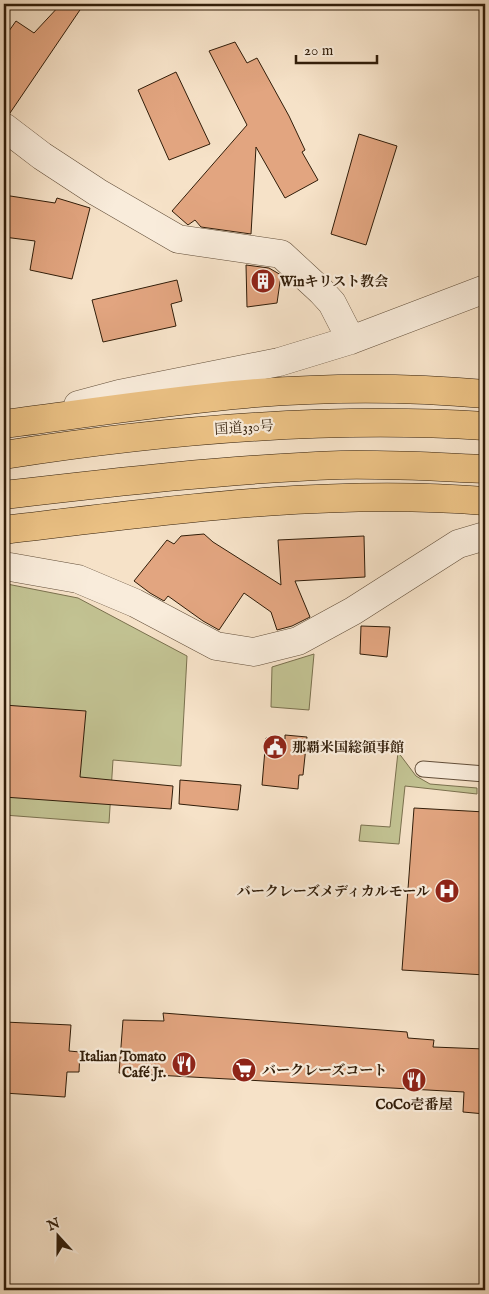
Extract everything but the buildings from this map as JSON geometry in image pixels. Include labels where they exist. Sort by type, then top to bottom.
[{"type":"highway","points":[[4,424],[189,400],[302,390],[417,390],[485,394]]},
{"type":"highway","name":"国道330号","points":[[4,455],[123,438],[235,427],[347,422],[485,426]]},
{"type":"highway","points":[[4,495],[130,480],[234,471],[343,465],[485,469]]},
{"type":"highway","points":[[4,530],[210,506],[329,498],[452,498],[485,501]]},
{"type":"street","points":[[4,127],[42,156],[97,192],[178,239],[280,254],[332,303],[351,340]]},
{"type":"street","points":[[4,424],[119,394],[279,362],[351,340],[485,289]]},
{"type":"street","points":[[4,568],[10,567],[78,579],[135,604],[216,646],[254,652],[298,641],[353,611],[458,544],[485,536]]},
{"type":"lane","points":[[423,769],[485,774]]},
{"type":"green space","points":[[7,584],[78,598],[187,656],[181,766],[113,760],[109,823],[4,815],[4,585]]},
{"type":"green space","points":[[314,654],[309,710],[271,707],[272,667]]},
{"type":"green space","points":[[398,752],[416,776],[430,784],[477,788],[477,794],[405,786],[399,844],[359,841],[361,825],[390,827]]},
{"type":"place","name":"Winキリスト教会","points":[[263,281]]},
{"type":"place","name":"那覇米国総領事館","points":[[275,747]]},
{"type":"place","name":"バークレーズメディカルモール","points":[[447,891]]},
{"type":"place","name":"Italian Tomato Café Jr.","points":[[184,1064]]},
{"type":"place","name":"バークレーズコート","points":[[244,1070]]},
{"type":"place","name":"CoCo壱番屋","points":[[414,1080]]}]
